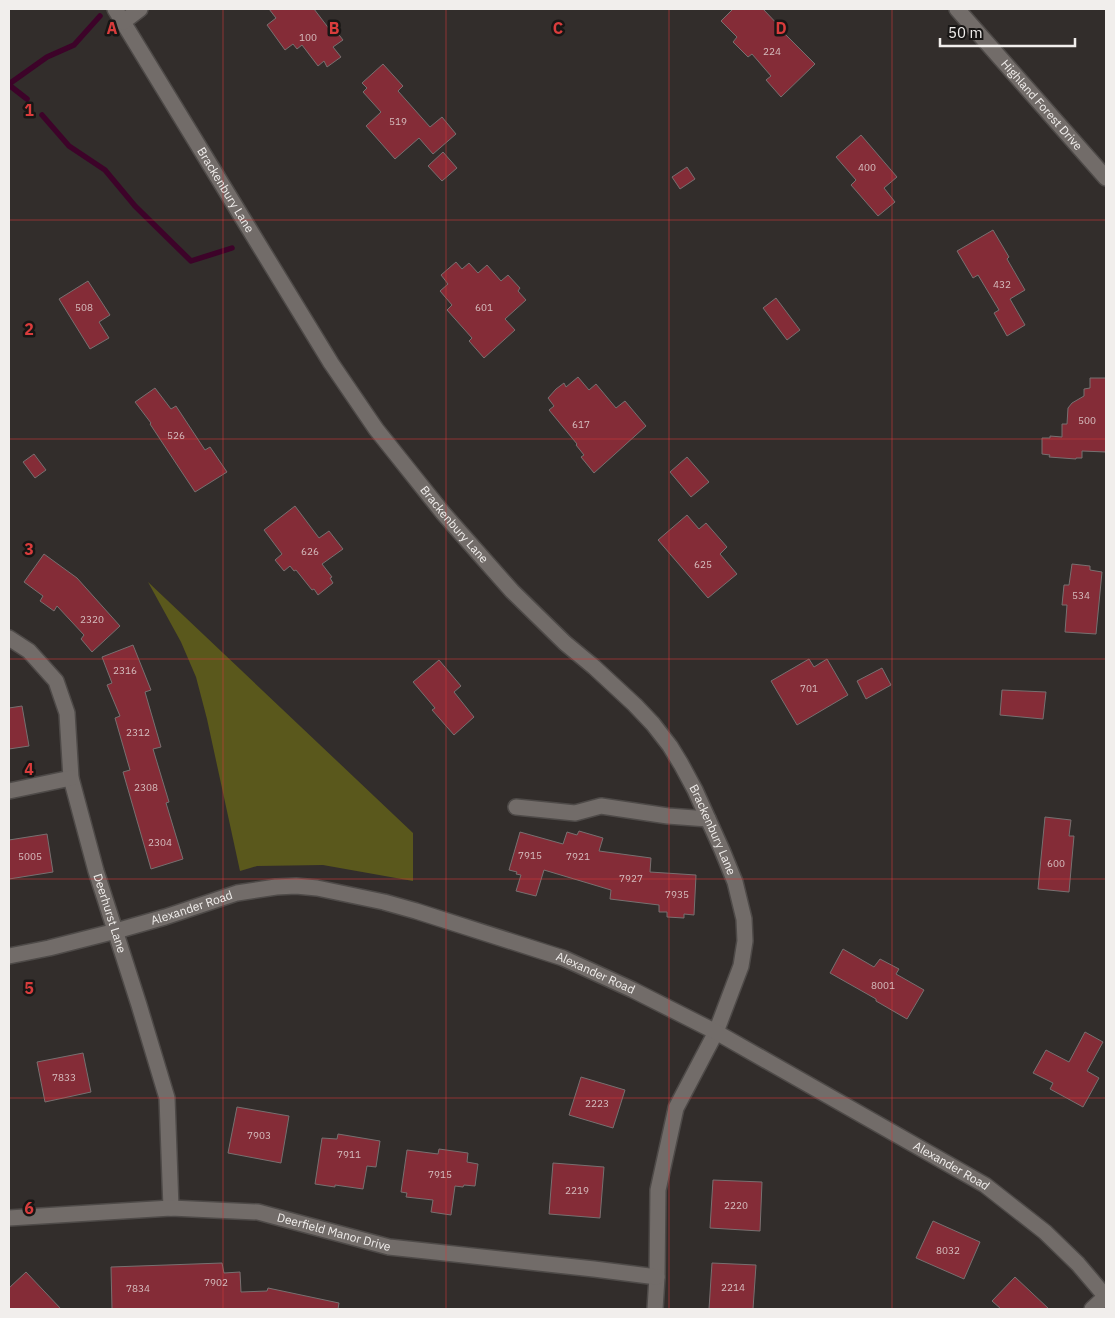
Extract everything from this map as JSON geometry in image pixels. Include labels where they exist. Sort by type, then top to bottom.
[{"type":"street","name":"Brackenbury Lane","points":[[115,9],[330,363],[376,429],[443,513],[512,591],[566,643],[594,666],[653,724],[681,764],[708,819],[735,882],[744,919],[745,941],[742,966],[716,1032],[676,1108],[658,1190],[655,1309]]},
{"type":"street","points":[[123,22],[140,9]]},
{"type":"street","name":"Highland Forest Drive","points":[[957,9],[1106,178]]},
{"type":"street","name":"Deerhurst Lane","points":[[9,638],[29,651],[56,681],[67,713],[71,778],[96,871],[167,1098],[172,1208]]},
{"type":"street","points":[[9,790],[71,778]]},
{"type":"street","points":[[516,807],[575,813],[601,806],[668,816],[708,819]]},
{"type":"street","name":"Alexander Road","points":[[9,956],[116,931],[237,893],[276,887],[317,888],[384,902],[416,911],[563,958],[633,990],[716,1032],[985,1184],[1045,1232],[1078,1264],[1106,1297]]},
{"type":"street","name":"Deerfield Manor Drive","points":[[9,1218],[172,1208],[258,1212],[389,1247],[594,1269],[657,1278]]},
{"type":"street","points":[[1092,1309],[1106,1297]]},
{"type":"shaded area","points":[[148,582],[413,833],[413,881],[323,865],[257,866],[240,871],[196,677],[181,642]]},
{"type":"building","points":[[269,9],[314,9],[330,30],[333,27],[343,40],[333,47],[341,57],[327,67],[324,61],[318,66],[302,45],[297,49],[293,44],[285,50],[267,25],[276,18]]},
{"type":"building","points":[[733,9],[763,9],[815,64],[781,97],[766,80],[771,76],[752,54],[748,57],[733,42],[737,37],[721,21]]},
{"type":"building","points":[[383,64],[403,86],[398,91],[430,127],[442,117],[456,134],[433,154],[419,138],[395,159],[366,126],[381,112],[363,92],[367,88],[362,83]]},
{"type":"building","points":[[861,135],[897,177],[884,188],[895,202],[878,216],[851,185],[856,180],[836,157]]},
{"type":"building","points":[[443,152],[457,168],[442,181],[428,166]]},
{"type":"building","points":[[687,167],[695,179],[680,189],[672,177]]},
{"type":"building","points":[[993,230],[1025,290],[1010,299],[1025,325],[1007,336],[994,313],[999,310],[978,275],[973,278],[957,251]]},
{"type":"building","points":[[456,262],[462,269],[469,263],[478,273],[487,265],[501,281],[508,275],[520,288],[518,291],[526,300],[505,319],[515,330],[484,358],[469,341],[472,338],[447,310],[452,305],[440,291],[448,284],[441,275]]},
{"type":"building","points":[[88,281],[110,315],[99,322],[109,338],[90,349],[59,299]]},
{"type":"building","points":[[776,298],[800,330],[787,340],[763,308]]},
{"type":"building","points":[[578,377],[589,390],[596,384],[616,408],[625,401],[646,426],[594,473],[581,457],[584,455],[577,444],[549,410],[554,406],[548,398],[564,383],[566,387]]},
{"type":"building","points":[[1090,378],[1106,378],[1106,452],[1082,451],[1082,458],[1076,459],[1049,457],[1050,455],[1042,454],[1042,438],[1050,438],[1050,436],[1062,437],[1062,424],[1067,424],[1068,408],[1072,403],[1084,396],[1084,389],[1090,388]]},
{"type":"building","points":[[155,388],[171,409],[176,406],[205,450],[210,447],[227,472],[195,492],[151,423],[135,402]]},
{"type":"building","points":[[34,454],[46,470],[35,478],[23,462]]},
{"type":"building","points":[[687,457],[709,482],[691,497],[670,472]]},
{"type":"building","points":[[295,506],[319,538],[329,531],[343,549],[322,564],[332,577],[330,578],[333,583],[318,595],[296,570],[294,571],[290,566],[284,571],[275,560],[282,554],[264,530]]},
{"type":"building","points":[[687,515],[699,529],[706,523],[727,547],[720,554],[737,574],[708,598],[658,540]]},
{"type":"building","points":[[44,554],[77,578],[120,626],[92,652],[81,639],[84,635],[57,606],[54,611],[40,601],[43,596],[24,582]]},
{"type":"building","points":[[1072,564],[1090,566],[1090,570],[1102,572],[1096,634],[1065,632],[1067,605],[1062,605],[1064,585],[1069,585]]},
{"type":"building","points":[[133,645],[151,690],[145,692],[161,747],[153,749],[169,802],[166,803],[183,859],[151,869],[123,772],[130,770],[115,718],[120,716],[107,685],[112,683],[102,657]]},
{"type":"building","points":[[809,659],[814,667],[827,659],[848,695],[797,725],[771,681]]},
{"type":"building","points":[[439,660],[461,686],[454,692],[474,717],[454,735],[432,710],[435,708],[413,682]]},
{"type":"building","points":[[882,668],[891,685],[866,699],[857,681]]},
{"type":"building","points":[[1002,690],[1046,692],[1043,719],[1000,715]]},
{"type":"building","points":[[22,706],[29,746],[9,749],[9,708]]},
{"type":"building","points":[[1045,817],[1071,820],[1069,836],[1074,836],[1069,892],[1038,889]]},
{"type":"building","points":[[579,831],[603,838],[599,851],[651,858],[650,872],[696,875],[694,915],[684,914],[684,918],[667,917],[667,912],[659,912],[659,905],[610,899],[611,890],[544,870],[536,896],[516,891],[521,875],[509,870],[520,832],[563,844],[567,832],[577,835]]},
{"type":"building","points":[[47,834],[53,872],[9,879],[9,840]]},
{"type":"building","points":[[843,949],[874,967],[880,959],[899,969],[896,974],[924,990],[907,1019],[830,973]]},
{"type":"building","points":[[1085,1032],[1103,1042],[1087,1071],[1099,1078],[1083,1107],[1050,1089],[1053,1083],[1033,1073],[1046,1050],[1069,1062]]},
{"type":"building","points":[[83,1053],[91,1092],[45,1102],[37,1062]]},
{"type":"building","points":[[581,1077],[625,1090],[613,1128],[569,1115]]},
{"type":"building","points":[[237,1107],[289,1116],[281,1163],[228,1153]]},
{"type":"building","points":[[338,1134],[380,1141],[376,1167],[367,1166],[363,1189],[315,1184],[322,1138],[337,1139]]},
{"type":"building","points":[[439,1149],[468,1153],[467,1162],[478,1164],[475,1186],[455,1186],[451,1215],[431,1212],[433,1200],[406,1197],[407,1193],[401,1192],[407,1150],[438,1154]]},
{"type":"building","points":[[553,1163],[604,1167],[600,1218],[549,1214]]},
{"type":"building","points":[[713,1180],[762,1182],[760,1231],[710,1228]]},
{"type":"building","points":[[933,1221],[980,1242],[964,1279],[916,1258]]},
{"type":"building","points":[[222,1263],[224,1273],[240,1272],[241,1292],[267,1291],[268,1288],[339,1303],[338,1309],[112,1309],[111,1267]]},
{"type":"building","points":[[712,1263],[756,1265],[753,1309],[709,1309]]},
{"type":"building","points":[[26,1272],[61,1309],[9,1309],[9,1288]]},
{"type":"building","points":[[1015,1277],[1049,1309],[1001,1309],[992,1301]]},
{"type":"waterway","points":[[9,84],[47,57],[74,45],[100,16]]},
{"type":"waterway","points":[[9,85],[27,99]]},
{"type":"waterway","points":[[42,115],[69,146],[105,170],[135,206],[191,261],[232,248]]}]
